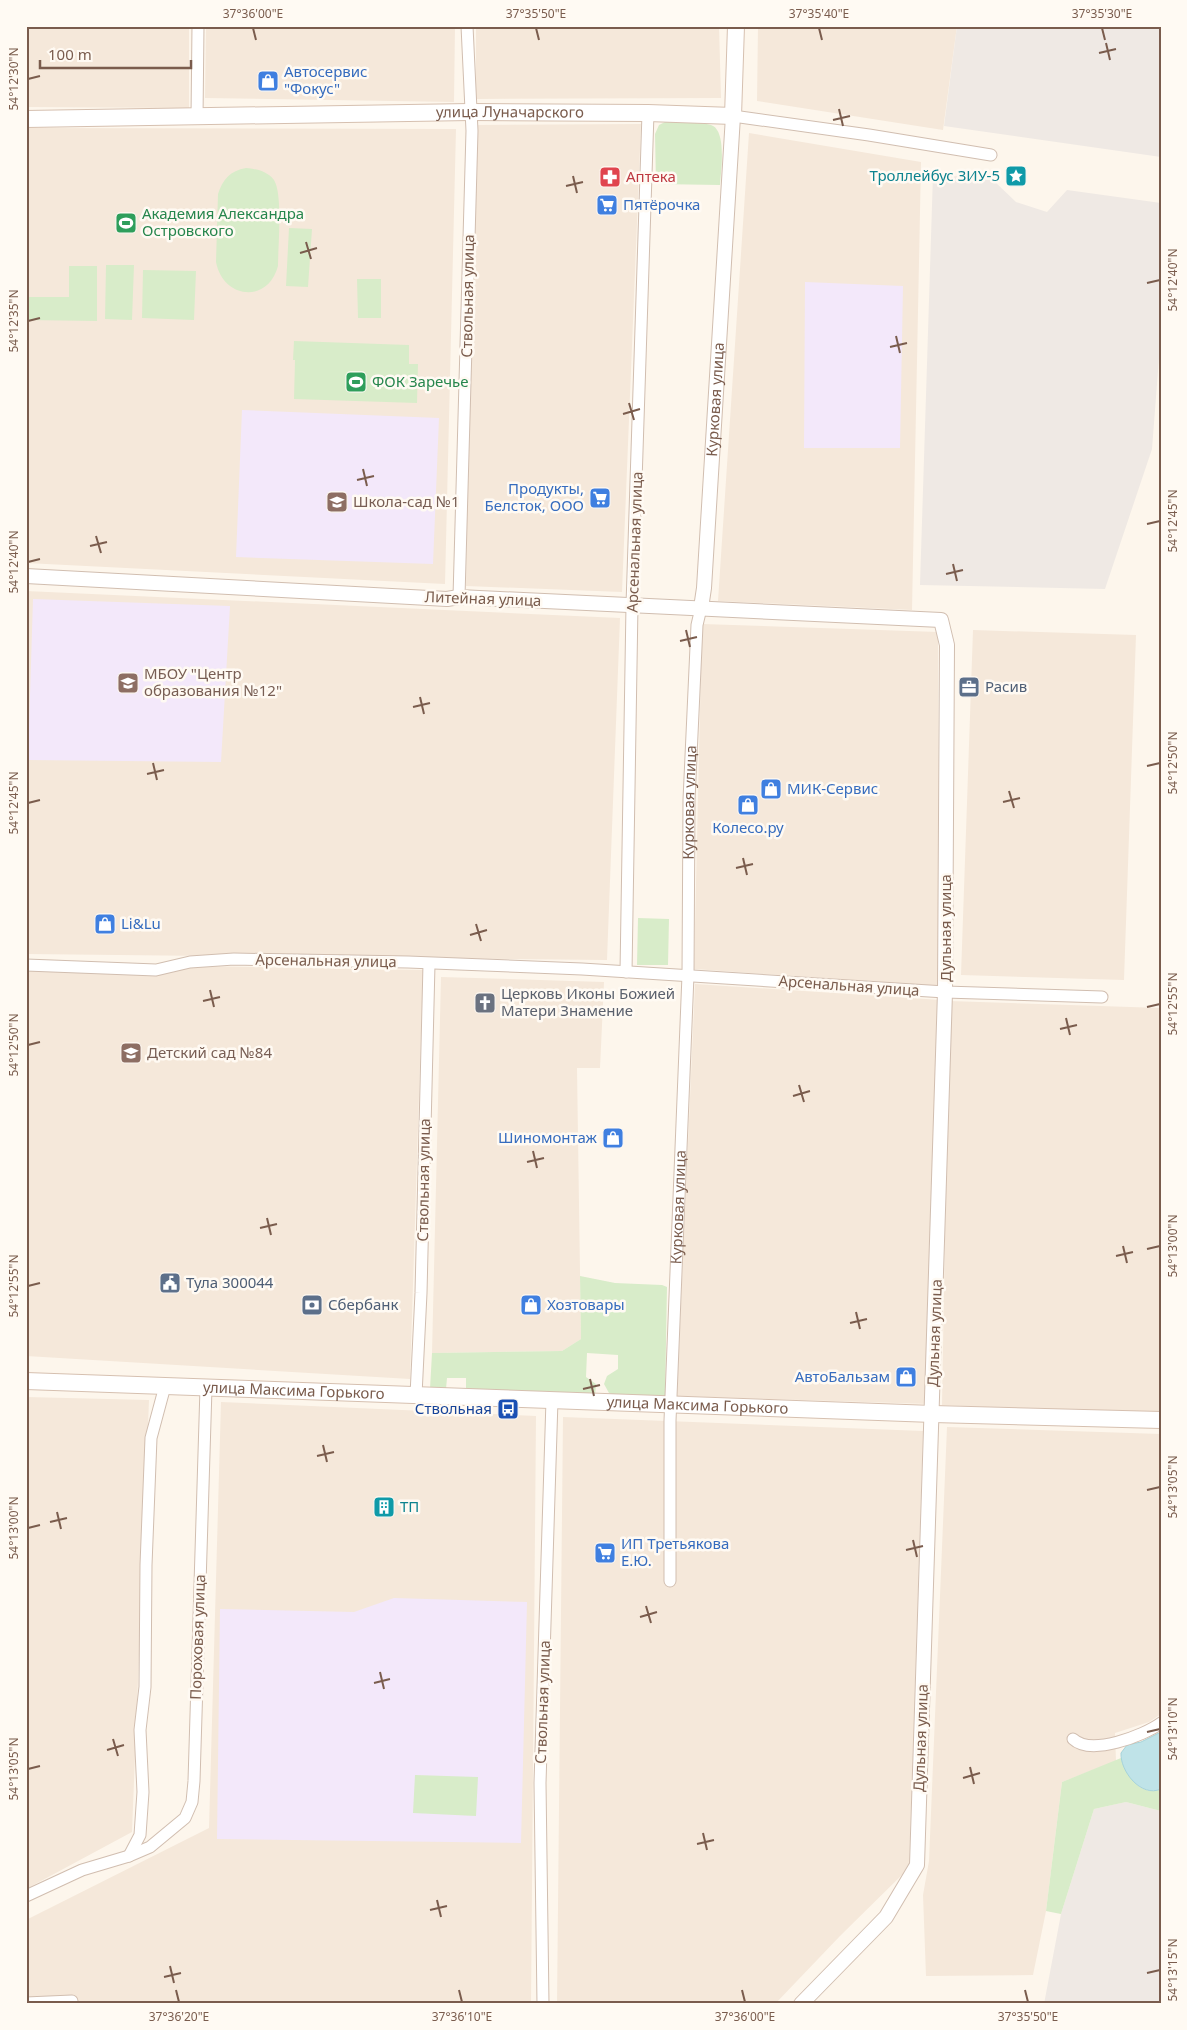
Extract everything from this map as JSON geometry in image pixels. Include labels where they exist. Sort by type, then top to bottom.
[{"type":"main road","name":"Курковая улица","points":[[733,116],[736,26]]},
{"type":"main road","name":"улица Луначарского","points":[[26,119],[197,118],[470,112],[648,113],[733,116]]},
{"type":"main road","name":"улица Максима Горького","points":[[26,1381],[933,1414],[1161,1420]]},
{"type":"street","points":[[197,118],[198,26]]},
{"type":"street","name":"Ствольная улица","points":[[459,597],[472,131],[467,26]]},
{"type":"street","name":"Арсенальная улица","points":[[626,972],[632,605],[648,113]]},
{"type":"street","name":"улица Луначарского","points":[[733,116],[869,134],[991,155]]},
{"type":"street","name":"Курковая улица","points":[[670,1582],[671,1404],[688,976],[689,800],[697,634],[704,588],[719,375],[733,116]]},
{"type":"street","name":"Литейная улица","points":[[26,576],[447,599],[459,597],[941,620]]},
{"type":"street","name":"Дульная улица","points":[[801,2004],[886,1917],[917,1865],[946,992],[947,645],[941,620]]},
{"type":"street","name":"Арсенальная улица","points":[[26,965],[156,970],[190,962],[234,959],[430,964],[626,972],[946,992],[1102,997]]},
{"type":"street","name":"Ствольная улица","points":[[416,1395],[421,1293],[430,964]]},
{"type":"street","points":[[129,1856],[140,1835],[143,1792],[140,1730],[145,1687],[146,1565],[151,1438],[165,1386]]},
{"type":"street","name":"Пороховая улица","points":[[26,1896],[82,1870],[129,1856],[150,1846],[170,1832],[184,1818],[192,1802],[206,1388]]},
{"type":"street","name":"Ствольная улица","points":[[543,2004],[540,1783],[552,1400]]},
{"type":"street","points":[[1073,1739],[1084,1746],[1127,1740],[1153,1729],[1161,1723]]},
{"type":"street","points":[[26,2003],[72,2001]]},
{"type":"shaded area","points":[[26,26],[189,26],[189,108],[26,107]]},
{"type":"shaded area","points":[[206,26],[455,26],[454,102],[205,98]]},
{"type":"shaded area","points":[[476,26],[719,26],[721,98],[476,99]]},
{"type":"shaded area","points":[[758,26],[957,26],[943,130],[757,101]]},
{"type":"shaded area","points":[[957,26],[1161,26],[1161,157],[944,126]]},
{"type":"shaded area","points":[[641,124],[622,592],[466,586],[473,125]]},
{"type":"shaded area","points":[[26,128],[456,129],[445,584],[26,563]]},
{"type":"shaded area","points":[[749,133],[921,162],[912,610],[718,601]]},
{"type":"shaded area","points":[[933,174],[993,180],[1016,202],[1047,212],[1067,190],[1161,203],[1161,332],[1152,449],[1105,589],[920,585]]},
{"type":"shaded area","points":[[805,282],[903,286],[900,448],[804,448]]},
{"type":"shaded area","name":"Школа-сад №1","points":[[242,410],[439,418],[433,564],[236,557]]},
{"type":"shaded area","points":[[26,591],[620,618],[607,960],[26,954]]},
{"type":"shaded area","name":"МБОУ \"Центр образования №12\"","points":[[33,599],[230,606],[221,762],[28,760]]},
{"type":"shaded area","points":[[702,624],[938,632],[938,986],[694,969]]},
{"type":"shaded area","points":[[973,630],[1136,635],[1124,980],[961,975]]},
{"type":"shaded area","points":[[26,963],[423,970],[410,1379],[26,1356]]},
{"type":"shaded area","points":[[441,977],[604,982],[600,1068],[577,1068],[581,1339],[562,1351],[432,1353]]},
{"type":"shaded area","points":[[695,984],[941,1000],[928,1404],[677,1396]]},
{"type":"shaded area","points":[[949,1001],[1161,1008],[1161,1415],[942,1405]]},
{"type":"shaded area","points":[[26,1397],[149,1400],[132,1832],[26,1889]]},
{"type":"shaded area","points":[[221,1402],[536,1416],[531,2004],[26,2004],[26,1920],[209,1828]]},
{"type":"shaded area","points":[[563,1417],[923,1431],[909,1868],[775,2004],[557,2004]]},
{"type":"shaded area","points":[[947,1427],[1161,1434],[1161,1714],[1149,1722],[1115,1733],[1116,1761],[1062,1782],[1046,1911],[1033,1975],[926,1976],[923,1895],[929,1861]]},
{"type":"shaded area","points":[[394,1598],[527,1602],[521,1843],[217,1839],[220,1609],[354,1612]]},
{"type":"shaded area","points":[[1126,1802],[1161,1811],[1161,2004],[1044,2004],[1061,1914],[1094,1809]]},
{"type":"green space","points":[[667,121],[700,123],[716,128],[722,152],[720,185],[656,184],[655,134],[659,125]]},
{"type":"green space","points":[[246,168],[265,173],[274,180],[277,187],[279,221],[278,266],[273,278],[265,287],[256,291],[246,292],[236,290],[227,284],[220,274],[216,262],[218,194],[222,184],[231,174]]},
{"type":"green space","points":[[289,228],[312,229],[308,287],[286,286]]},
{"type":"green space","points":[[106,265],[134,265],[132,320],[105,319]]},
{"type":"green space","points":[[69,266],[97,266],[97,321],[26,320],[26,297],[69,297]]},
{"type":"green space","points":[[143,270],[196,271],[194,320],[142,318]]},
{"type":"green space","points":[[357,279],[381,279],[381,318],[358,318]]},
{"type":"green space","name":"ФОК Заречье","points":[[294,341],[409,345],[409,364],[418,364],[417,403],[294,399]]},
{"type":"green space","points":[[638,918],[669,919],[668,965],[637,965]]},
{"type":"green space","points":[[580,1276],[615,1283],[662,1285],[667,1287],[665,1397],[616,1396],[609,1393],[604,1384],[607,1376],[618,1369],[618,1355],[587,1353],[586,1377],[596,1384],[595,1397],[466,1390],[466,1378],[447,1378],[446,1389],[430,1389],[432,1353],[562,1351],[581,1339]]},
{"type":"green space","points":[[1121,1758],[1126,1771],[1135,1783],[1147,1790],[1161,1789],[1161,1811],[1126,1802],[1094,1809],[1061,1914],[1046,1911],[1062,1782]]},
{"type":"green space","points":[[415,1775],[478,1777],[476,1816],[413,1813]]},
{"type":"water","points":[[1161,1732],[1161,1789],[1146,1790],[1128,1775],[1121,1753],[1127,1745],[1141,1742]]},
{"type":"place","name":"Автосервис \"Фокус\"","points":[[268,81]]},
{"type":"place","name":"Троллейбус ЗИУ-5","points":[[1016,176]]},
{"type":"place","name":"Аптека","points":[[610,177]]},
{"type":"place","name":"Пятёрочка","points":[[607,205]]},
{"type":"place","name":"Академия Александра Островского","points":[[126,223]]},
{"type":"place","name":"ФОК Заречье","points":[[356,382]]},
{"type":"place","name":"Продукты, Белсток, ООО","points":[[600,498]]},
{"type":"place","name":"Школа-сад №1","points":[[337,502]]},
{"type":"place","name":"МБОУ \"Центр образования №12\"","points":[[128,683]]},
{"type":"place","name":"Расив","points":[[969,687]]},
{"type":"place","name":"МИК-Сервис","points":[[771,789]]},
{"type":"place","name":"Колесо.ру","points":[[748,805]]},
{"type":"place","name":"Li&Lu","points":[[105,924]]},
{"type":"place","name":"Церковь Иконы Божией Матери Знамение","points":[[485,1003]]},
{"type":"place","name":"Детский сад №84","points":[[131,1053]]},
{"type":"place","name":"Шиномонтаж","points":[[613,1138]]},
{"type":"place","name":"Тула 300044","points":[[170,1283]]},
{"type":"place","name":"Сбербанк","points":[[312,1305]]},
{"type":"place","name":"Хозтовары","points":[[531,1305]]},
{"type":"place","name":"АвтоБальзам","points":[[906,1377]]},
{"type":"place","name":"Ствольная","points":[[508,1409]]},
{"type":"place","name":"ТП","points":[[384,1507]]},
{"type":"place","name":"ИП Третьякова Е.Ю.","points":[[605,1553]]}]
